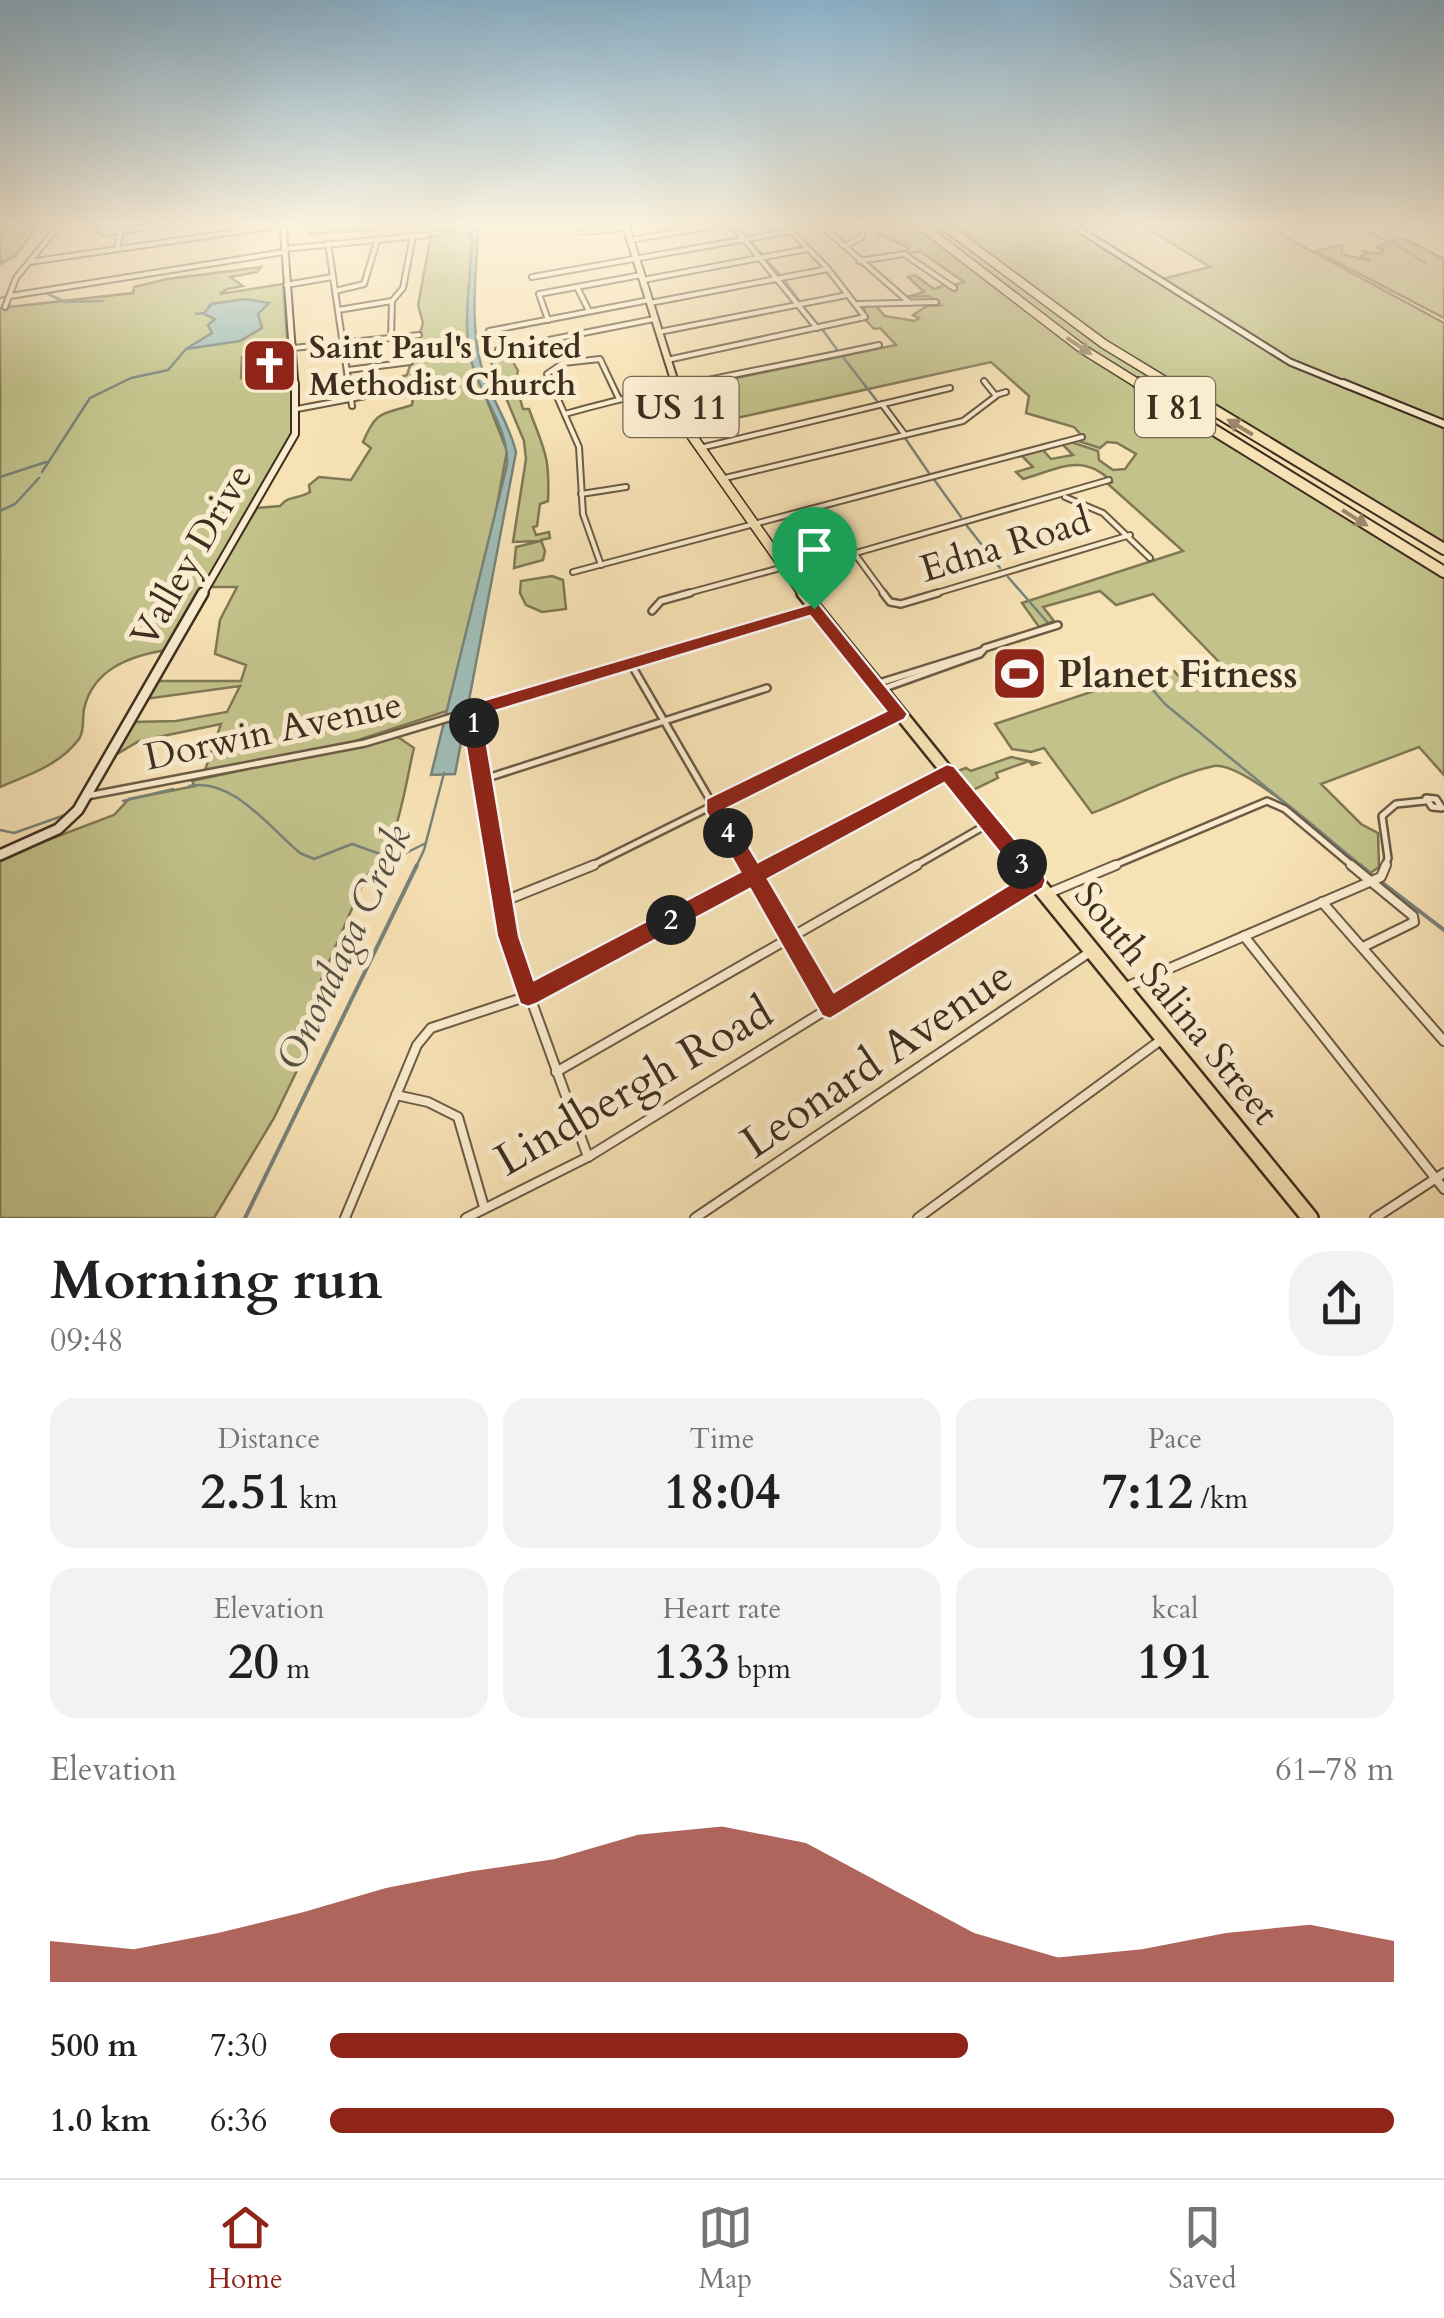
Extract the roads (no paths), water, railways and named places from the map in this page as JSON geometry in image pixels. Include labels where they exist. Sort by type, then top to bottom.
[{"type":"highway","name":"I 81","points":[[992,280],[1081,348],[1444,572]]},
{"type":"highway","name":"I 81","points":[[1018,280],[1104,344],[1444,549]]},
{"type":"main road","name":"Valley Drive","points":[[0,855],[43,837],[75,814],[288,448],[297,429],[297,409],[286,280]]},
{"type":"main road","name":"South Salina Street","points":[[643,280],[688,430],[785,570],[1310,1218]]},
{"type":"main road","points":[[1159,280],[1288,362],[1444,424]]},
{"type":"street","points":[[5,307],[15,280]]},
{"type":"street","points":[[10,296],[108,280]]},
{"type":"street","points":[[286,284],[314,280]]},
{"type":"street","points":[[333,280],[352,406]]},
{"type":"street","points":[[335,292],[364,284],[365,280]]},
{"type":"street","points":[[391,337],[392,301],[404,280]]},
{"type":"street","points":[[548,320],[539,294],[629,280]]},
{"type":"street","points":[[490,331],[769,280]]},
{"type":"street","points":[[780,280],[817,328]]},
{"type":"street","points":[[667,360],[860,319],[865,314],[836,280]]},
{"type":"street","points":[[888,280],[910,303]]},
{"type":"street","points":[[942,280],[954,288]]},
{"type":"street","points":[[576,287],[590,312]]},
{"type":"street","points":[[659,332],[847,295]]},
{"type":"street","points":[[338,310],[392,301]]},
{"type":"street","points":[[858,304],[936,302]]},
{"type":"street","points":[[498,350],[654,319]]},
{"type":"street","points":[[291,348],[342,340],[419,336]]},
{"type":"street","points":[[565,414],[879,344]]},
{"type":"street","points":[[601,565],[581,494],[579,447],[547,375],[563,363],[600,359],[619,399]]},
{"type":"street","points":[[348,370],[410,362]]},
{"type":"street","points":[[984,381],[996,395]]},
{"type":"street","points":[[700,448],[950,388]]},
{"type":"street","points":[[297,409],[397,390]]},
{"type":"street","points":[[722,479],[963,422],[996,395],[1006,392]]},
{"type":"street","points":[[882,404],[905,435]]},
{"type":"street","points":[[573,572],[1082,437]]},
{"type":"street","points":[[652,611],[661,602],[855,554],[1062,497],[1109,480]]},
{"type":"street","points":[[581,494],[626,487]]},
{"type":"street","points":[[1062,497],[1091,506],[1130,535],[1150,558]]},
{"type":"street","name":"Edna Road","points":[[855,554],[890,602],[896,604],[1130,535]]},
{"type":"street","name":"Dorwin Avenue","points":[[87,796],[365,744],[814,609]]},
{"type":"street","points":[[878,687],[1058,625]]},
{"type":"street","points":[[631,664],[830,1008]]},
{"type":"street","points":[[482,780],[768,688]]},
{"type":"street","points":[[469,712],[508,936],[588,1157]]},
{"type":"street","points":[[502,902],[567,878],[899,714]]},
{"type":"street","points":[[346,1218],[417,1045],[431,1028],[528,996],[947,772]]},
{"type":"street","points":[[1123,988],[1372,881],[1387,869],[1382,816],[1396,804],[1425,801]]},
{"type":"street","points":[[1047,894],[1260,802],[1285,809],[1414,920],[1363,947]]},
{"type":"street","points":[[556,1072],[988,823]]},
{"type":"street","name":"Lindbergh Road","points":[[466,1218],[588,1157],[1035,880]]},
{"type":"street","points":[[1322,902],[1444,1041]]},
{"type":"street","points":[[1244,936],[1440,1176],[1444,1189]]},
{"type":"street","name":"Leonard Avenue","points":[[695,1218],[1092,950]]},
{"type":"street","points":[[918,1218],[1163,1038]]},
{"type":"street","points":[[396,1095],[428,1102],[458,1117],[484,1207]]},
{"type":"street","points":[[1375,1218],[1440,1176]]},
{"type":"water","points":[[469,280],[475,280],[479,355],[516,452],[455,774],[431,775],[507,465],[504,438],[472,363],[467,311]]},
{"type":"water","points":[[245,299],[269,303],[258,314],[262,328],[240,341],[186,349],[212,333],[208,325],[215,319],[204,314],[211,304]]},
{"type":"waterway","points":[[785,280],[800,302]]},
{"type":"waterway","points":[[0,298],[25,291]]},
{"type":"waterway","points":[[48,294],[65,302],[103,301]]},
{"type":"waterway","points":[[803,306],[818,325]]},
{"type":"waterway","points":[[196,314],[204,313]]},
{"type":"waterway","points":[[822,329],[838,351]]},
{"type":"waterway","points":[[42,472],[90,398],[131,378],[168,370],[186,349]]},
{"type":"waterway","points":[[843,357],[877,401]]},
{"type":"waterway","points":[[881,406],[900,433]]},
{"type":"waterway","points":[[905,438],[929,473]]},
{"type":"waterway","points":[[0,477],[46,462]]},
{"type":"waterway","points":[[0,511],[15,504],[39,478]]},
{"type":"waterway","points":[[933,478],[961,517]]},
{"type":"waterway","points":[[967,526],[1000,568]]},
{"type":"waterway","points":[[1008,577],[1048,623]]},
{"type":"waterway","points":[[1132,666],[1165,704],[1363,867]]},
{"type":"waterway","name":"Onondaga Creek","points":[[426,843],[444,773]]},
{"type":"waterway","points":[[189,786],[205,785],[235,796],[300,853],[314,859],[352,844],[380,854]]},
{"type":"waterway","points":[[123,801],[173,789]]},
{"type":"waterway","points":[[0,830],[14,833],[68,814]]},
{"type":"waterway","points":[[406,853],[426,843]]},
{"type":"waterway","name":"Onondaga Creek","points":[[416,867],[426,843]]},
{"type":"waterway","points":[[393,853],[398,853]]},
{"type":"waterway","name":"Onondaga Creek","points":[[245,1218],[417,865]]},
{"type":"waterway","points":[[1360,865],[1371,874]]},
{"type":"waterway","points":[[1380,881],[1444,930]]},
{"type":"place","name":"Saint Paul's United Methodist Church","points":[[270,365]]},
{"type":"place","name":"Planet Fitness","points":[[1019,674]]}]
